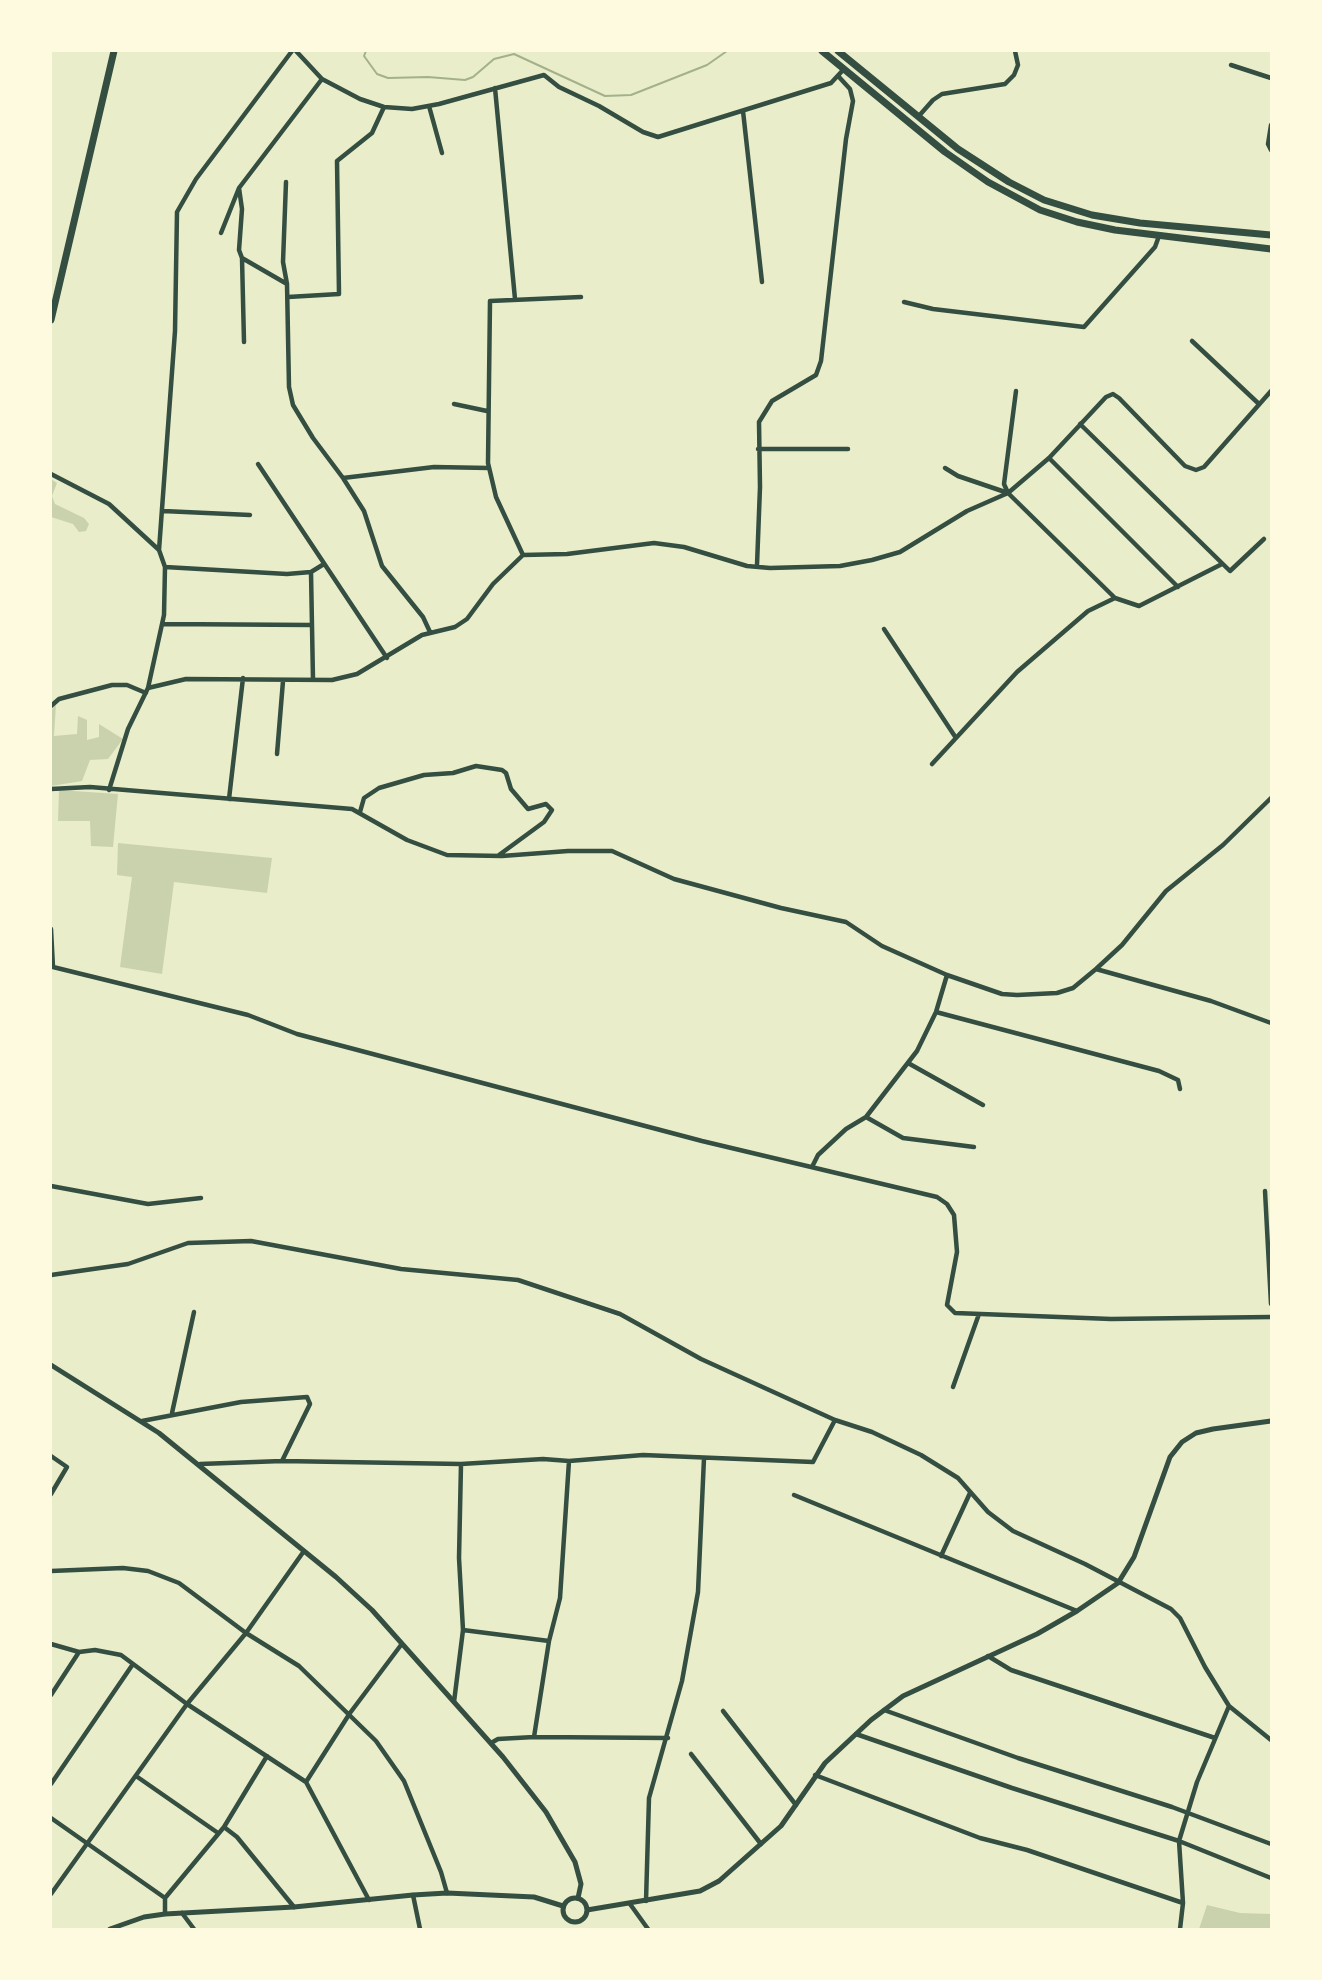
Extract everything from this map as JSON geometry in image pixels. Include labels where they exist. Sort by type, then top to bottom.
[{"type":"main road","points":[[51,320],[114,51]]},
{"type":"main road","points":[[822,51],[945,152],[1017,198],[1077,222],[1159,236],[1271,249]]},
{"type":"main road","points":[[838,51],[918,117],[994,173],[1055,204],[1092,215],[1140,224],[1271,236]]},
{"type":"street","points":[[109,790],[128,729],[147,691],[166,600],[165,567],[159,550],[175,331],[177,212],[196,179],[294,51],[322,79],[360,99],[384,106],[412,109],[544,75],[559,87],[599,106],[643,132],[657,137],[831,83],[844,69]]},
{"type":"street","points":[[918,117],[933,100],[942,94],[1005,84],[1016,70],[1018,60],[1015,51]]},
{"type":"street","points":[[1231,65],[1271,78]]},
{"type":"street","points":[[757,565],[760,487],[757,429],[765,409],[772,401],[811,379],[819,370],[853,101],[850,89],[839,77]]},
{"type":"street","points":[[221,233],[239,188],[322,79]]},
{"type":"street","points":[[495,88],[515,299]]},
{"type":"street","points":[[288,297],[339,294],[337,160],[372,133],[384,106]]},
{"type":"street","points":[[429,106],[442,153]]},
{"type":"street","points":[[743,111],[762,282]]},
{"type":"street","points":[[1271,125],[1268,144],[1271,150]]},
{"type":"street","points":[[286,182],[283,262],[288,297],[291,397],[313,438],[364,511],[382,566],[423,617],[430,632]]},
{"type":"street","points":[[239,188],[242,209],[239,245],[242,258],[244,342]]},
{"type":"street","points":[[904,302],[933,309],[1083,327],[1155,247],[1159,236]]},
{"type":"street","points":[[242,258],[287,284]]},
{"type":"street","points":[[523,555],[496,497],[489,468],[487,411],[490,301],[580,297]]},
{"type":"street","points":[[1192,341],[1258,404]]},
{"type":"street","points":[[51,706],[59,699],[112,685],[127,685],[147,691],[186,679],[243,678],[283,681],[343,679],[387,658],[430,632],[455,627],[467,619],[493,584],[523,555],[567,554],[654,543],[684,547],[747,566],[794,568],[840,566],[873,560],[900,552],[959,516],[1008,493],[1049,458],[1106,397],[1113,394],[1185,466],[1196,470],[1204,467],[1271,391]]},
{"type":"street","points":[[1008,493],[1004,476],[1016,392]]},
{"type":"street","points":[[454,405],[487,411]]},
{"type":"street","points":[[1080,424],[1230,571],[1264,539]]},
{"type":"street","points":[[758,449],[848,449]]},
{"type":"street","points":[[1049,458],[1178,587]]},
{"type":"street","points":[[258,464],[387,658]]},
{"type":"street","points":[[343,478],[434,467],[489,468]]},
{"type":"street","points":[[945,468],[958,476],[1008,493],[1115,598],[1139,606],[1222,564]]},
{"type":"street","points":[[51,474],[109,504],[159,550]]},
{"type":"street","points":[[163,511],[250,515]]},
{"type":"street","points":[[165,567],[287,574],[311,572],[324,564]]},
{"type":"street","points":[[311,572],[313,680]]},
{"type":"street","points":[[932,764],[1017,672],[1060,632],[1088,611],[1115,598]]},
{"type":"street","points":[[162,624],[311,625]]},
{"type":"street","points":[[884,629],[956,738]]},
{"type":"street","points":[[229,799],[243,678]]},
{"type":"street","points":[[277,754],[283,681]]},
{"type":"street","points":[[360,812],[364,798],[379,788],[424,775],[453,772],[476,766],[502,770],[506,773],[511,789],[528,809],[546,804],[552,810],[544,822],[499,856]]},
{"type":"street","points":[[51,789],[75,787],[360,812],[430,851],[447,855],[499,856],[568,851],[621,853],[674,879],[781,908],[846,922],[882,946],[947,975],[1002,994],[1029,995],[1057,993],[1073,987],[1096,969],[1122,945],[1166,891],[1223,845],[1271,798]]},
{"type":"street","points":[[51,929],[52,968],[248,1015],[297,1034],[937,1197],[947,1204],[954,1215],[957,1252],[947,1305],[955,1313],[1112,1319],[1271,1317]]},
{"type":"street","points":[[1096,969],[1211,1001],[1271,1023]]},
{"type":"street","points":[[812,1167],[818,1155],[846,1129],[866,1117],[908,1064],[936,1012],[947,975]]},
{"type":"street","points":[[936,1012],[1159,1071],[1178,1080],[1180,1089]]},
{"type":"street","points":[[908,1064],[983,1105]]},
{"type":"street","points":[[866,1117],[903,1138],[974,1147]]},
{"type":"street","points":[[51,1186],[148,1203],[201,1198]]},
{"type":"street","points":[[1265,1191],[1271,1304]]},
{"type":"street","points":[[51,1275],[128,1264],[188,1243],[250,1241],[401,1269],[519,1280],[620,1314],[701,1359],[835,1420],[872,1432],[921,1455],[958,1478],[988,1512],[1013,1531],[1085,1564],[1171,1609],[1180,1618],[1205,1667],[1229,1706],[1271,1740]]},
{"type":"street","points":[[172,1413],[194,1312]]},
{"type":"street","points":[[953,1387],[979,1314]]},
{"type":"street","points":[[51,1365],[142,1421],[200,1464],[354,1592],[491,1743],[533,1794],[568,1846],[579,1875],[581,1891],[578,1898]]},
{"type":"street","points":[[142,1421],[172,1413],[241,1402],[307,1397],[310,1404],[282,1461]]},
{"type":"street","points":[[200,1464],[282,1461],[461,1464],[543,1459],[569,1461],[643,1455],[813,1462],[835,1420]]},
{"type":"street","points":[[587,1910],[700,1891],[719,1881],[781,1826],[815,1775],[884,1710],[918,1687],[1037,1634],[1077,1611],[1118,1583],[1134,1557],[1170,1457],[1182,1442],[1197,1433],[1213,1429],[1271,1421]]},
{"type":"street","points":[[51,1456],[67,1467],[51,1494]]},
{"type":"street","points":[[646,1901],[649,1798],[668,1738],[682,1681],[698,1592],[704,1458]]},
{"type":"street","points":[[534,1737],[549,1641],[562,1579],[569,1461]]},
{"type":"street","points":[[454,1702],[463,1630],[459,1558],[461,1464]]},
{"type":"street","points":[[940,1556],[970,1493]]},
{"type":"street","points":[[794,1495],[1077,1611]]},
{"type":"street","points":[[51,1894],[187,1704],[246,1633],[304,1551]]},
{"type":"street","points":[[51,1571],[123,1568],[148,1571],[179,1583],[246,1633],[299,1666],[350,1713],[381,1747],[404,1781],[441,1872],[447,1893]]},
{"type":"street","points":[[463,1630],[549,1641]]},
{"type":"street","points":[[51,1644],[79,1652],[110,1652],[133,1664],[187,1704],[306,1782],[369,1900]]},
{"type":"street","points":[[306,1782],[350,1713],[401,1645]]},
{"type":"street","points":[[51,1695],[79,1652]]},
{"type":"street","points":[[988,1656],[1011,1670],[1215,1738]]},
{"type":"street","points":[[51,1784],[133,1664]]},
{"type":"street","points":[[1180,1929],[1183,1903],[1179,1841],[1187,1812],[1229,1706]]},
{"type":"street","points":[[884,1710],[1018,1758],[1187,1812],[1271,1844]]},
{"type":"street","points":[[723,1711],[796,1805]]},
{"type":"street","points":[[856,1734],[1012,1788],[1179,1841],[1271,1878]]},
{"type":"street","points":[[491,1743],[498,1739],[534,1737],[668,1738]]},
{"type":"street","points":[[691,1754],[761,1845]]},
{"type":"street","points":[[165,1914],[165,1898],[224,1827],[267,1756]]},
{"type":"street","points":[[51,1772],[57,1776]]},
{"type":"street","points":[[815,1775],[980,1838],[1027,1850],[1183,1903]]},
{"type":"street","points":[[136,1776],[218,1833]]},
{"type":"street","points":[[51,1818],[89,1842],[165,1898]]},
{"type":"street","points":[[224,1827],[237,1837],[294,1907]]},
{"type":"street","points":[[110,1929],[144,1917],[165,1914],[294,1907],[447,1893],[534,1897],[563,1906]]},
{"type":"street","points":[[413,1895],[420,1929]]},
{"type":"street","points":[[571,1898],[578,1898],[585,1902],[587,1910],[585,1917],[579,1922],[567,1920],[563,1914],[563,1906],[571,1898]]},
{"type":"street","points":[[630,1904],[648,1929]]},
{"type":"street","points":[[182,1913],[194,1929]]},
{"type":"street","points":[[579,1922],[581,1929]]},
{"type":"green space","points":[[51,479],[57,483],[52,496],[55,504],[84,518],[89,524],[86,531],[79,532],[73,524],[51,517]]},
{"type":"green space","points":[[56,704],[54,736],[77,734],[78,716],[87,720],[87,740],[99,737],[99,724],[123,739],[108,759],[90,760],[82,781],[51,786],[51,711]]},
{"type":"green space","points":[[59,790],[118,794],[113,847],[91,846],[90,821],[58,821]]},
{"type":"green space","points":[[118,843],[272,858],[267,893],[174,882],[162,974],[120,967],[132,877],[117,875]]},
{"type":"green space","points":[[1207,1905],[1240,1913],[1271,1914],[1271,1929],[1199,1929]]},
{"type":"waterway","points":[[366,51],[364,56],[377,74],[388,78],[428,77],[465,80],[473,77],[494,59],[514,54],[605,96],[631,95],[707,65],[727,51]]}]
